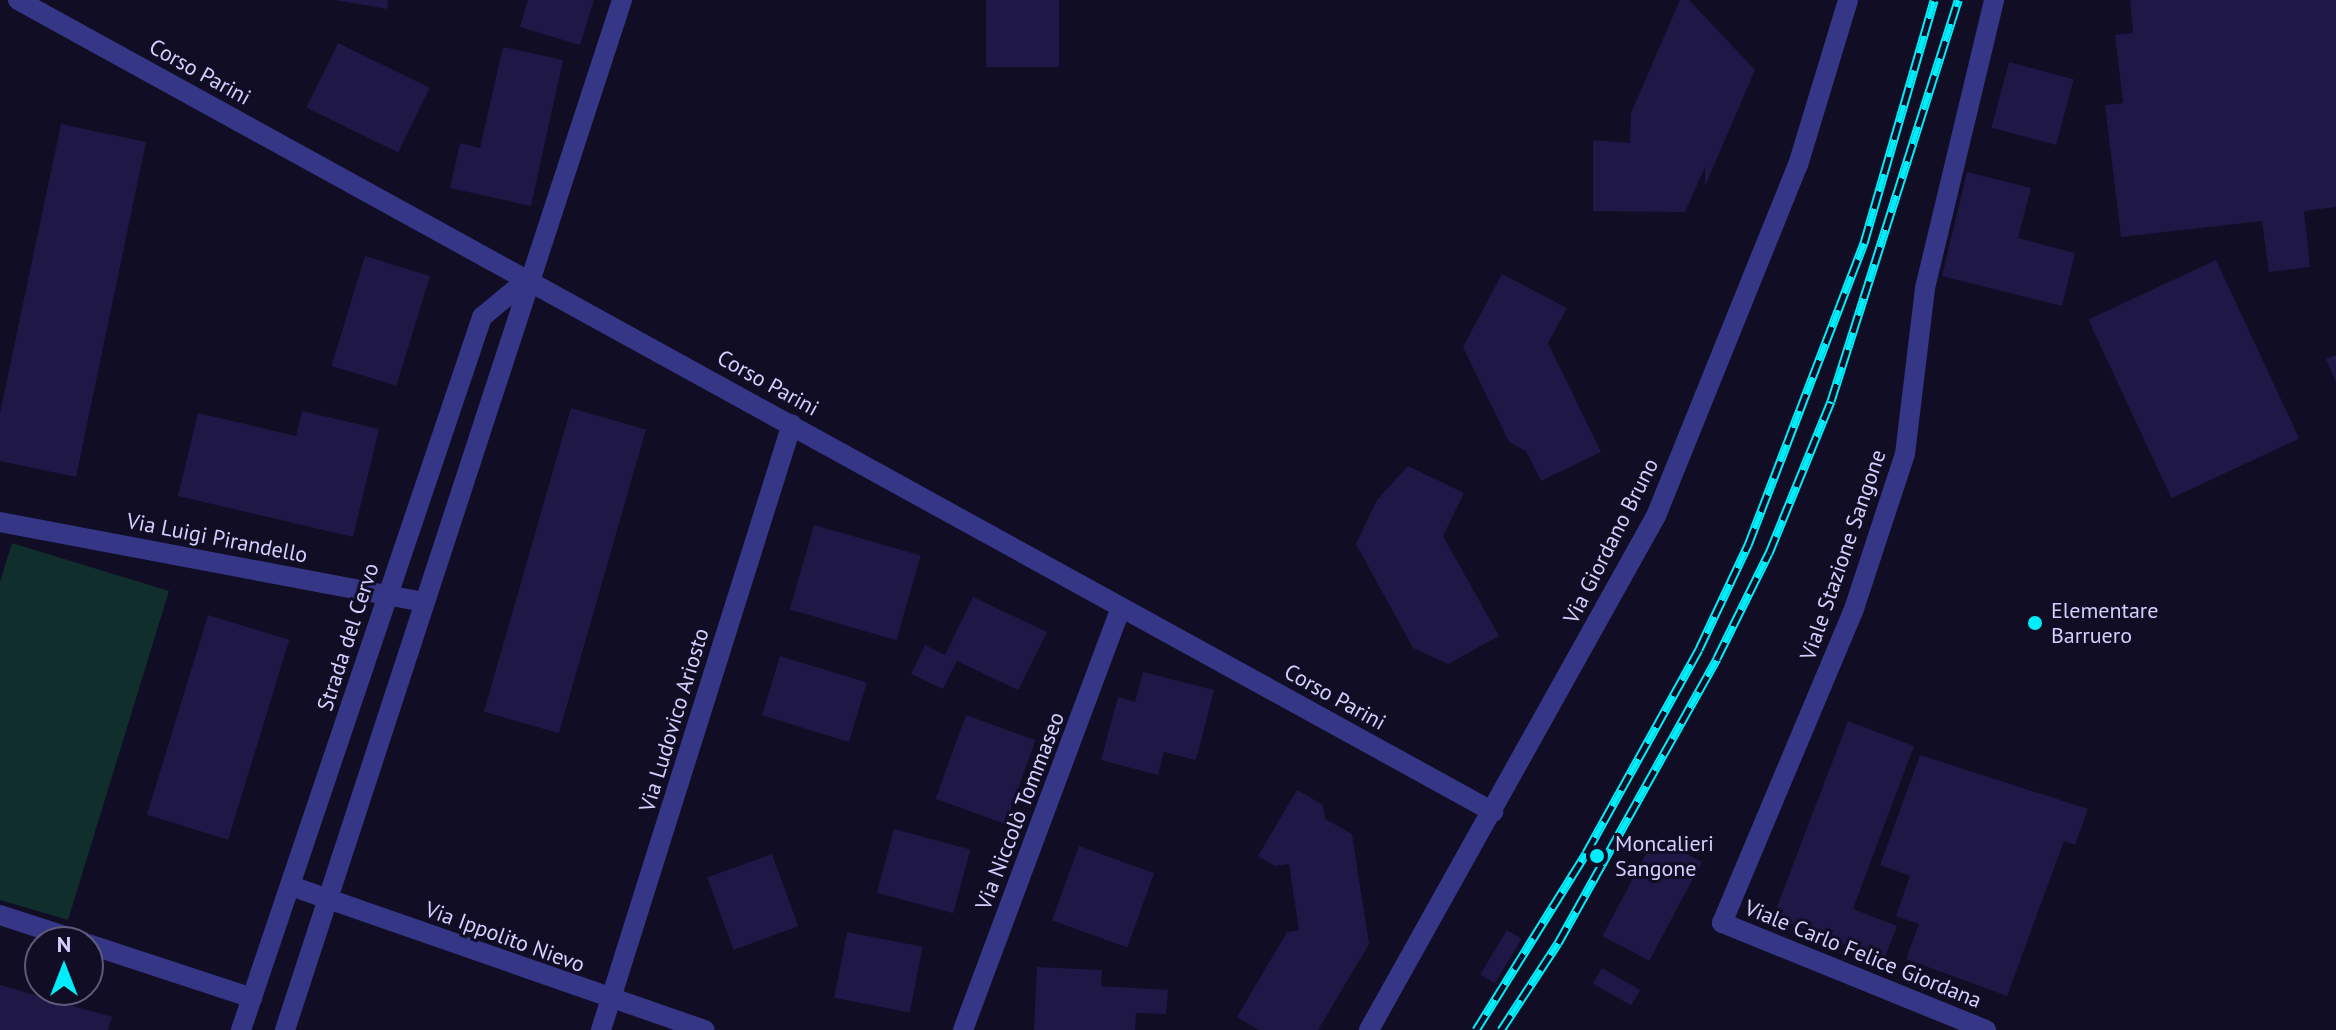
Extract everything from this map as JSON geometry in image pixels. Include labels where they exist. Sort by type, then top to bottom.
[{"type":"street","name":"Corso Parini","points":[[18,0],[529,278],[1493,812]]},
{"type":"street","points":[[285,1030],[622,0]]},
{"type":"street","name":"Via Giordano Bruno","points":[[1369,1030],[1656,516],[1798,165],[1848,0]]},
{"type":"street","name":"Viale Stazione Sangone","points":[[1722,923],[1853,612],[1905,454],[1914,357],[1925,288],[1994,0]]},
{"type":"street","name":"Strada del Cervo","points":[[241,1030],[482,317],[529,278]]},
{"type":"street","name":"Via Ludovico Ariosto","points":[[601,1030],[792,424]]},
{"type":"street","name":"Via Luigi Pirandello","points":[[0,522],[424,602]]},
{"type":"street","name":"Via Niccolò Tommaseo","points":[[963,1030],[1121,608]]},
{"type":"street","name":"Via Ippolito Nievo","points":[[291,886],[611,1000],[705,1030]]},
{"type":"street","points":[[0,915],[33,926]]},
{"type":"street","name":"Viale Carlo Felice Giordana","points":[[1722,923],[1986,1030]]},
{"type":"street","points":[[104,949],[252,998]]},
{"type":"green space","points":[[12,543],[169,591],[68,920],[0,900],[0,582]]},
{"type":"building","points":[[334,0],[388,0],[387,9]]},
{"type":"building","points":[[528,0],[594,0],[580,45],[520,27]]},
{"type":"building","points":[[986,0],[1059,0],[1059,67],[986,67]]},
{"type":"building","points":[[1680,0],[1689,0],[1755,70],[1705,186],[1705,167],[1685,212],[1593,211],[1593,140],[1630,143],[1631,113]]},
{"type":"building","points":[[2130,0],[2336,0],[2336,207],[2304,211],[2310,267],[2269,272],[2262,221],[2121,237],[2105,105],[2123,103],[2115,35],[2133,33]]},
{"type":"building","points":[[338,43],[430,88],[398,152],[306,108]]},
{"type":"building","points":[[503,47],[563,60],[531,206],[450,188],[460,143],[480,148]]},
{"type":"building","points":[[2009,62],[2074,79],[2056,145],[1991,128]]},
{"type":"building","points":[[61,124],[146,142],[76,477],[0,461],[0,413]]},
{"type":"building","points":[[1967,172],[2031,188],[2018,238],[2075,253],[2062,306],[1942,276]]},
{"type":"building","points":[[365,256],[430,276],[396,386],[331,366]]},
{"type":"building","points":[[2216,260],[2299,439],[2171,498],[2088,320]]},
{"type":"building","points":[[1502,274],[1567,308],[1548,343],[1601,452],[1541,481],[1526,451],[1509,442],[1463,347]]},
{"type":"building","points":[[2336,355],[2336,382],[2326,359]]},
{"type":"building","points":[[571,408],[646,429],[559,733],[484,712]]},
{"type":"building","points":[[302,411],[379,429],[353,537],[178,496],[198,413],[296,436]]},
{"type":"building","points":[[1408,466],[1464,493],[1443,536],[1499,636],[1448,664],[1413,648],[1356,544],[1377,500]]},
{"type":"building","points":[[814,525],[921,556],[896,640],[790,610]]},
{"type":"building","points":[[973,597],[1047,632],[1018,690],[957,661],[943,689],[911,674],[925,645],[945,655]]},
{"type":"building","points":[[208,615],[289,640],[228,840],[147,815]]},
{"type":"building","points":[[780,656],[867,683],[849,742],[762,715]]},
{"type":"building","points":[[1143,672],[1214,690],[1196,760],[1164,752],[1158,775],[1101,760],[1118,697],[1135,702]]},
{"type":"building","points":[[966,715],[1036,740],[1005,824],[936,799]]},
{"type":"building","points":[[1848,721],[1914,746],[1853,909],[1897,926],[1884,959],[1773,917]]},
{"type":"building","points":[[1920,755],[2088,809],[2075,845],[2064,841],[2007,996],[1906,959],[1919,924],[1896,916],[1910,876],[1880,865]]},
{"type":"building","points":[[1297,790],[1323,805],[1325,819],[1352,834],[1369,944],[1318,1030],[1259,1030],[1237,1017],[1287,932],[1299,930],[1289,864],[1275,866],[1258,856]]},
{"type":"building","points":[[894,829],[970,849],[953,913],[877,893]]},
{"type":"building","points":[[1655,837],[1702,862],[1649,961],[1602,936]]},
{"type":"building","points":[[1079,846],[1154,873],[1127,948],[1052,920]]},
{"type":"building","points":[[772,854],[798,926],[733,950],[707,878]]},
{"type":"building","points":[[1507,930],[1522,939],[1495,983],[1480,975]]},
{"type":"building","points":[[847,932],[923,947],[910,1012],[834,998]]},
{"type":"building","points":[[1037,967],[1102,970],[1101,986],[1168,990],[1166,1014],[1136,1013],[1135,1030],[1034,1030]]},
{"type":"building","points":[[1602,968],[1640,990],[1631,1006],[1593,984]]},
{"type":"building","points":[[0,985],[24,992],[24,1006],[74,1006],[112,1017],[108,1030],[0,1030]]},
{"type":"railway","points":[[1476,1030],[1586,853],[1699,649],[1748,545],[1864,243],[1934,0]]},
{"type":"railway","points":[[1501,1030],[1558,943],[1717,658],[1769,553],[1831,401],[1958,0]]},
{"type":"place","name":"Elementare Barruero","points":[[2035,623]]},
{"type":"place","name":"Moncalieri Sangone","points":[[1597,856]]}]
